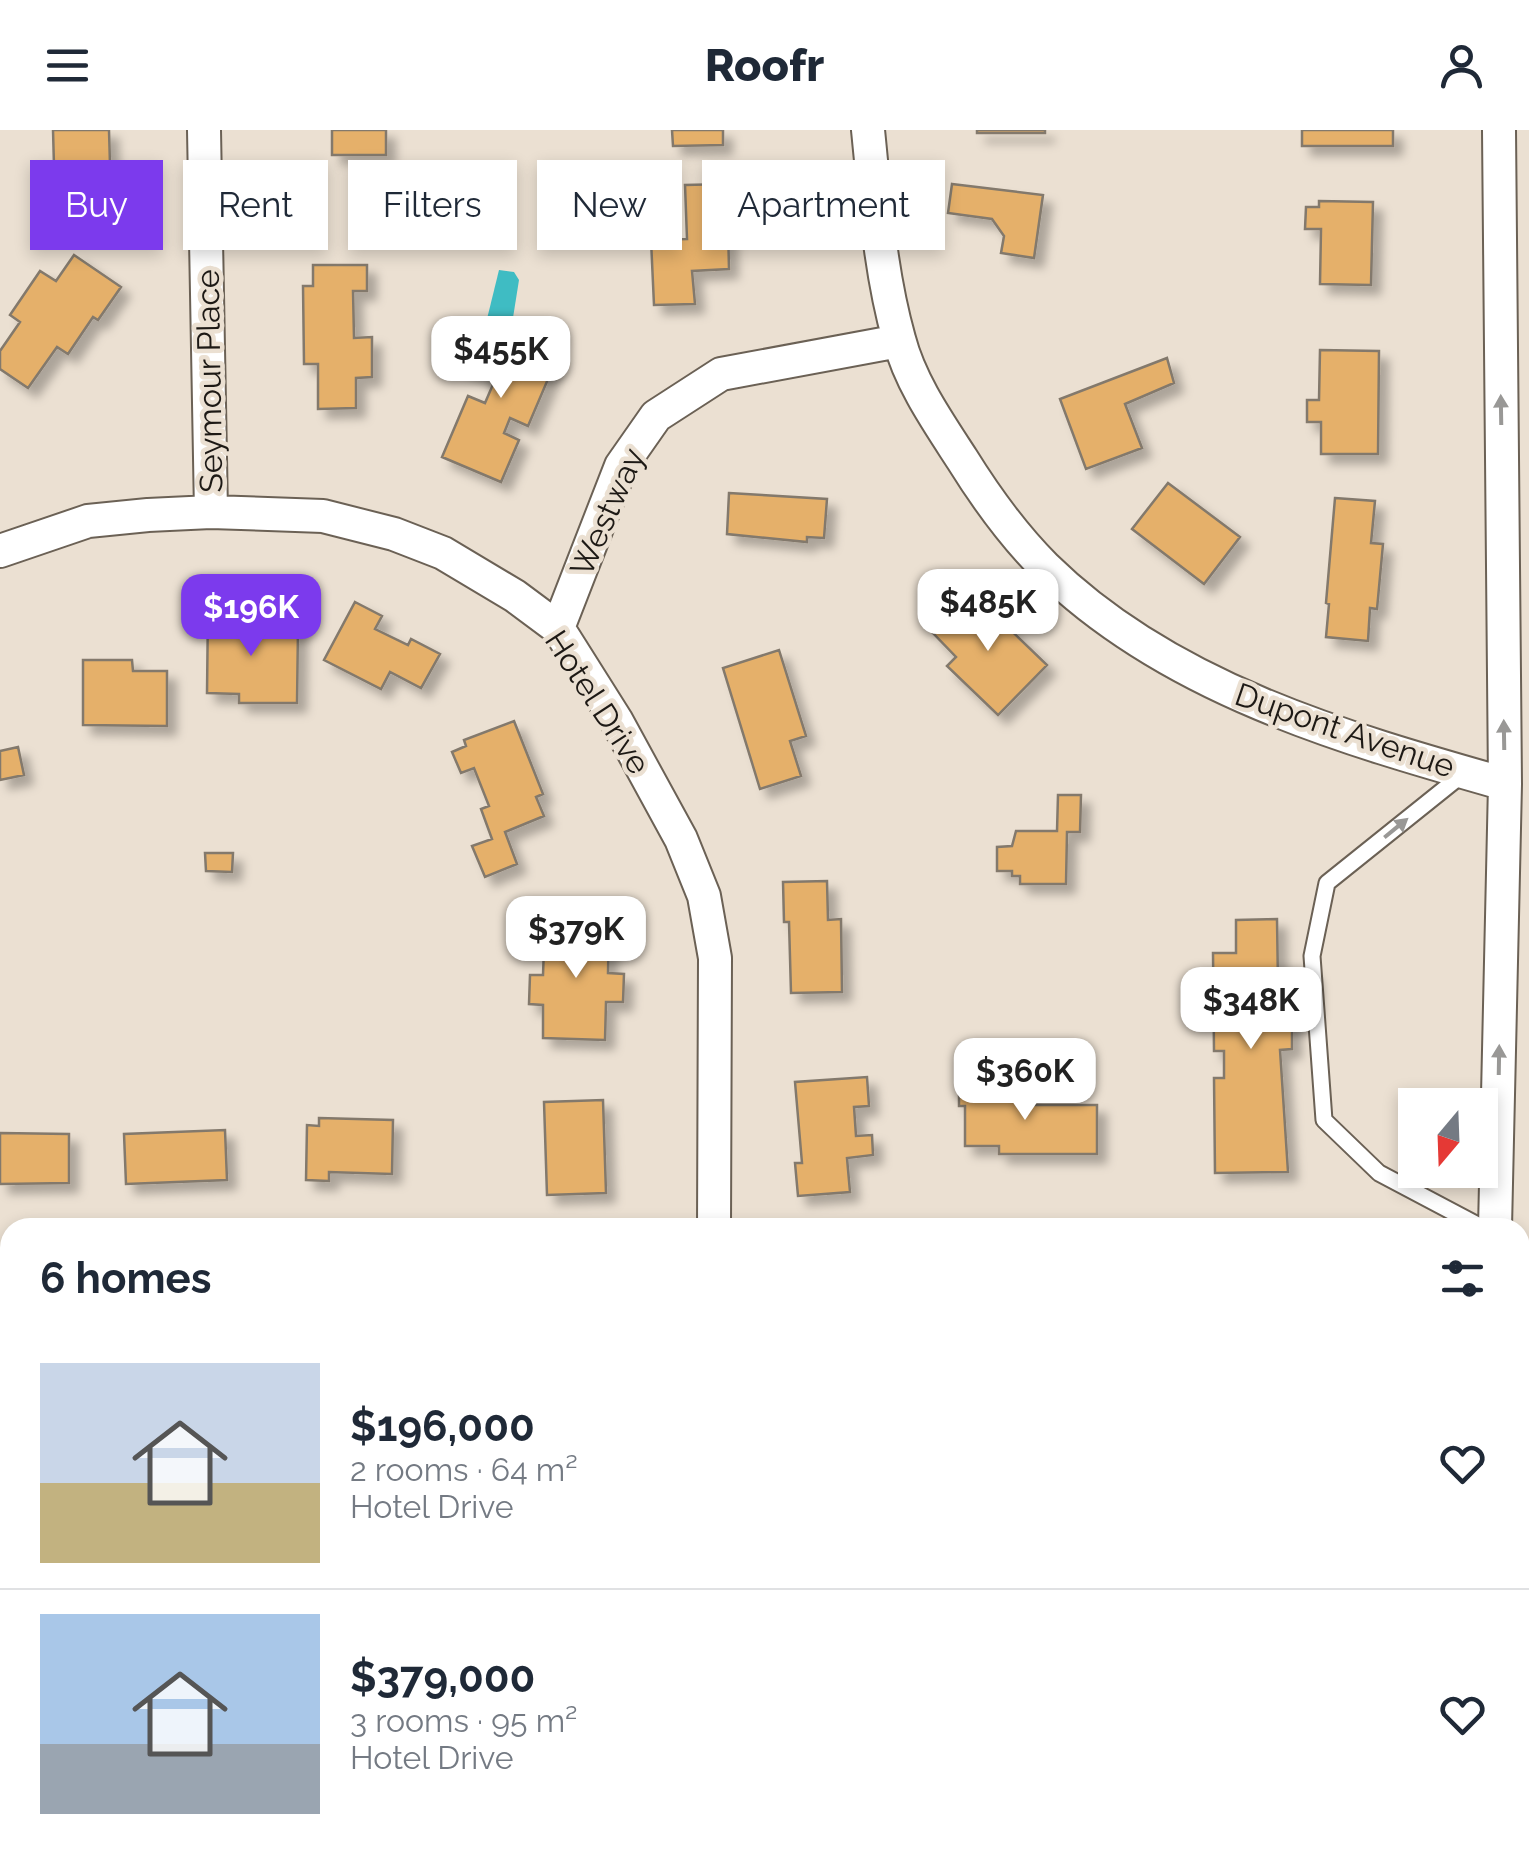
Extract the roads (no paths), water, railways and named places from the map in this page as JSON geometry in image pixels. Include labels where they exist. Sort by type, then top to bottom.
[{"type":"street","name":"Seymour Place","points":[[204,130],[211,512]]},
{"type":"street","name":"Dupont Avenue","points":[[868,130],[878,223],[899,341],[930,410],[979,486],[1044,566],[1123,631],[1228,690],[1328,731],[1505,784]]},
{"type":"street","points":[[1495,1218],[1505,784],[1499,130]]},
{"type":"street","name":"Westway","points":[[558,628],[620,466],[656,416],[721,374],[899,341]]},
{"type":"street","name":"Hotel Drive","points":[[0,551],[88,521],[211,512],[323,516],[394,534],[443,553],[515,596],[558,628],[616,720],[682,839],[704,896],[714,958],[714,1218]]},
{"type":"lane","points":[[1463,1218],[1378,1173],[1324,1120],[1312,956],[1327,883],[1465,773]]},
{"type":"water","points":[[499,270],[514,272],[519,280],[512,324],[497,334],[486,323]]}]
